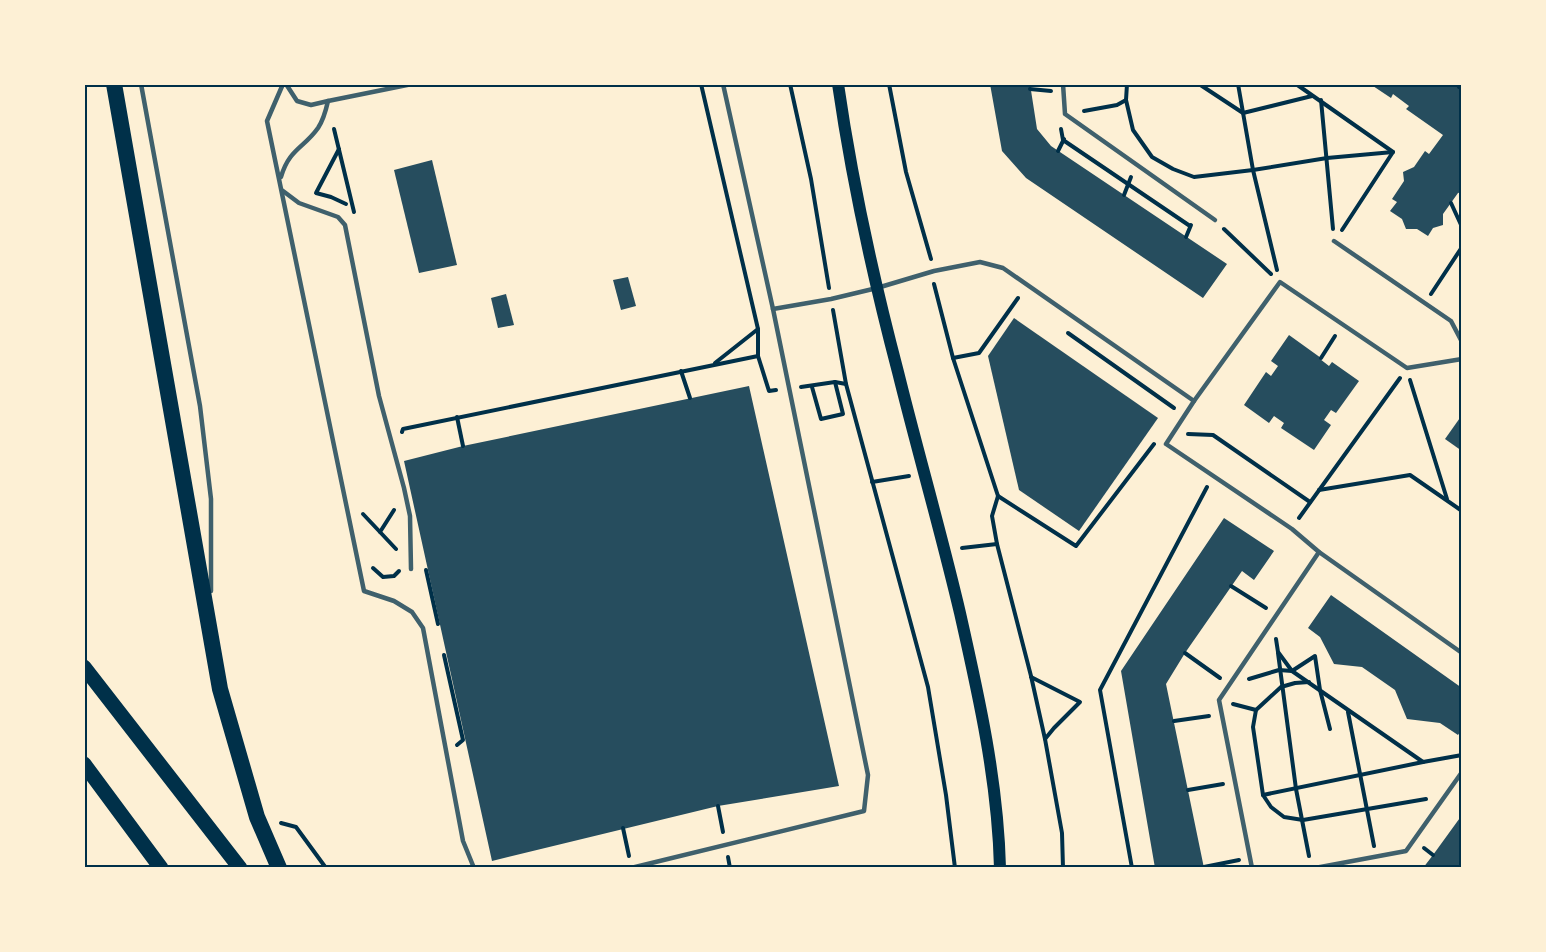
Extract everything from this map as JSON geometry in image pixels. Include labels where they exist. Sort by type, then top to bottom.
[{"type":"highway","points":[[114,84],[220,689],[257,817],[279,868]]},
{"type":"main road","points":[[838,84],[851,168],[878,288],[945,550],[974,677],[991,763],[1000,868]]},
{"type":"main road","points":[[84,667],[240,868]]},
{"type":"main road","points":[[84,764],[161,868]]},
{"type":"lane","points":[[141,84],[200,406],[211,499],[210,633]]},
{"type":"lane","points":[[412,84],[311,105],[297,101],[285,84],[267,121],[364,591],[394,601],[412,612],[423,628],[463,841],[474,868]]},
{"type":"lane","points":[[631,868],[864,811],[868,776],[773,309],[723,84]]},
{"type":"lane","points":[[1063,84],[1065,114],[1215,219]]},
{"type":"lane","points":[[280,180],[291,155],[317,129],[323,119],[328,100]]},
{"type":"lane","points":[[283,191],[299,203],[338,217],[345,225],[379,396],[410,516],[411,569]]},
{"type":"lane","points":[[1334,241],[1452,321],[1462,342]]},
{"type":"lane","points":[[773,309],[831,299],[934,271],[981,262],[1003,268],[1194,401]]},
{"type":"lane","points":[[1462,359],[1407,368],[1280,282],[1194,401],[1166,444],[1292,529],[1319,552],[1462,652]]},
{"type":"lane","points":[[1252,868],[1219,700],[1319,552]]},
{"type":"lane","points":[[1315,868],[1406,851],[1462,772]]},
{"type":"path","points":[[403,429],[758,356],[758,329],[702,84]]},
{"type":"path","points":[[790,84],[811,179],[846,384],[928,687],[946,795],[955,868]]},
{"type":"path","points":[[889,84],[906,172],[934,271],[934,287],[953,358],[998,496],[992,516],[1045,740],[1062,833],[1063,868]]},
{"type":"path","points":[[1127,84],[1126,100],[1133,130],[1152,157],[1173,169],[1194,177],[1327,158],[1393,152]]},
{"type":"path","points":[[1199,84],[1243,113],[1313,96]]},
{"type":"path","points":[[1238,84],[1253,170],[1280,282]]},
{"type":"path","points":[[1296,84],[1393,152]]},
{"type":"path","points":[[1030,89],[1064,93]]},
{"type":"path","points":[[1065,114],[1117,105],[1126,100]]},
{"type":"path","points":[[1321,100],[1334,241]]},
{"type":"path","points":[[1058,151],[1073,120]]},
{"type":"path","points":[[339,148],[316,193],[332,196],[345,203],[356,221]]},
{"type":"path","points":[[1334,241],[1393,152]]},
{"type":"path","points":[[1124,195],[1136,165]]},
{"type":"path","points":[[1451,203],[1462,227]]},
{"type":"path","points":[[1215,219],[1280,282]]},
{"type":"path","points":[[1425,303],[1462,247]]},
{"type":"path","points":[[934,287],[945,285]]},
{"type":"path","points":[[953,358],[979,353],[1018,297],[1011,292]]},
{"type":"path","points":[[713,364],[758,329],[773,309]]},
{"type":"path","points":[[1321,358],[1342,325]]},
{"type":"path","points":[[1065,331],[1179,411]]},
{"type":"path","points":[[1292,529],[1407,368]]},
{"type":"path","points":[[1407,368],[1448,501]]},
{"type":"path","points":[[681,371],[690,398]]},
{"type":"path","points":[[836,382],[843,414],[821,419],[812,387],[836,382],[846,384]]},
{"type":"path","points":[[457,417],[463,446]]},
{"type":"path","points":[[1173,434],[1213,435],[1310,502]]},
{"type":"path","points":[[998,496],[1076,546],[1158,438]]},
{"type":"path","points":[[872,482],[925,473]]},
{"type":"path","points":[[1319,490],[1410,475],[1462,511]]},
{"type":"path","points":[[1132,868],[1100,690],[1208,484]]},
{"type":"path","points":[[380,532],[398,503]]},
{"type":"path","points":[[363,523],[361,511],[401,554]]},
{"type":"path","points":[[945,550],[997,544]]},
{"type":"path","points":[[374,568],[383,577],[394,576],[404,566]]},
{"type":"path","points":[[1231,586],[1277,615]]},
{"type":"path","points":[[1273,621],[1296,789],[1310,858]]},
{"type":"path","points":[[1278,652],[1292,671],[1424,762]]},
{"type":"path","points":[[1185,653],[1229,685],[1280,670],[1292,671],[1315,656],[1320,690],[1330,729]]},
{"type":"path","points":[[1031,676],[1080,702],[1045,740]]},
{"type":"path","points":[[1309,682],[1281,687],[1256,710],[1252,728],[1263,795],[1271,807],[1284,817],[1303,820],[1445,796]]},
{"type":"path","points":[[1219,700],[1256,710]]},
{"type":"path","points":[[1348,711],[1376,857]]},
{"type":"path","points":[[1174,722],[1222,715]]},
{"type":"path","points":[[1263,795],[1462,755]]},
{"type":"path","points":[[1188,790],[1235,782]]},
{"type":"path","points":[[257,817],[296,827],[326,868]]},
{"type":"path","points":[[623,828],[630,858]]},
{"type":"path","points":[[1204,867],[1250,858]]},
{"type":"building","points":[[990,84],[1030,84],[1037,129],[1051,146],[1227,264],[1203,298],[1026,178],[1002,151]]},
{"type":"building","points":[[1361,84],[1456,84],[1462,89],[1462,192],[1458,193],[1443,214],[1443,225],[1433,228],[1428,236],[1417,229],[1406,229],[1402,219],[1390,211],[1397,202],[1392,199],[1404,181],[1403,172],[1414,167],[1425,151],[1429,154],[1443,135],[1406,109],[1409,106],[1393,94],[1391,98],[1373,86],[1362,87]]},
{"type":"building","points":[[432,160],[457,265],[419,273],[394,170]]},
{"type":"building","points":[[628,277],[636,306],[621,310],[613,280]]},
{"type":"building","points":[[506,294],[514,325],[498,328],[491,298]]},
{"type":"building","points":[[1014,318],[1158,418],[1079,531],[1019,490],[988,356]]},
{"type":"building","points":[[1289,335],[1329,366],[1332,362],[1359,381],[1336,413],[1331,410],[1324,420],[1331,425],[1314,450],[1281,428],[1284,423],[1274,416],[1269,423],[1244,405],[1266,372],[1271,376],[1278,366],[1271,361]]},
{"type":"building","points":[[749,386],[839,786],[718,806],[492,861],[404,461],[463,446]]},
{"type":"building","points":[[1462,415],[1462,451],[1445,439]]},
{"type":"building","points":[[1224,518],[1274,551],[1254,580],[1242,571],[1166,684],[1204,868],[1155,868],[1121,671]]},
{"type":"building","points":[[1331,595],[1462,688],[1462,729],[1458,735],[1440,723],[1407,719],[1395,690],[1362,667],[1334,664],[1320,637],[1308,628]]},
{"type":"building","points":[[1462,815],[1462,868],[1423,868],[1433,855]]}]
